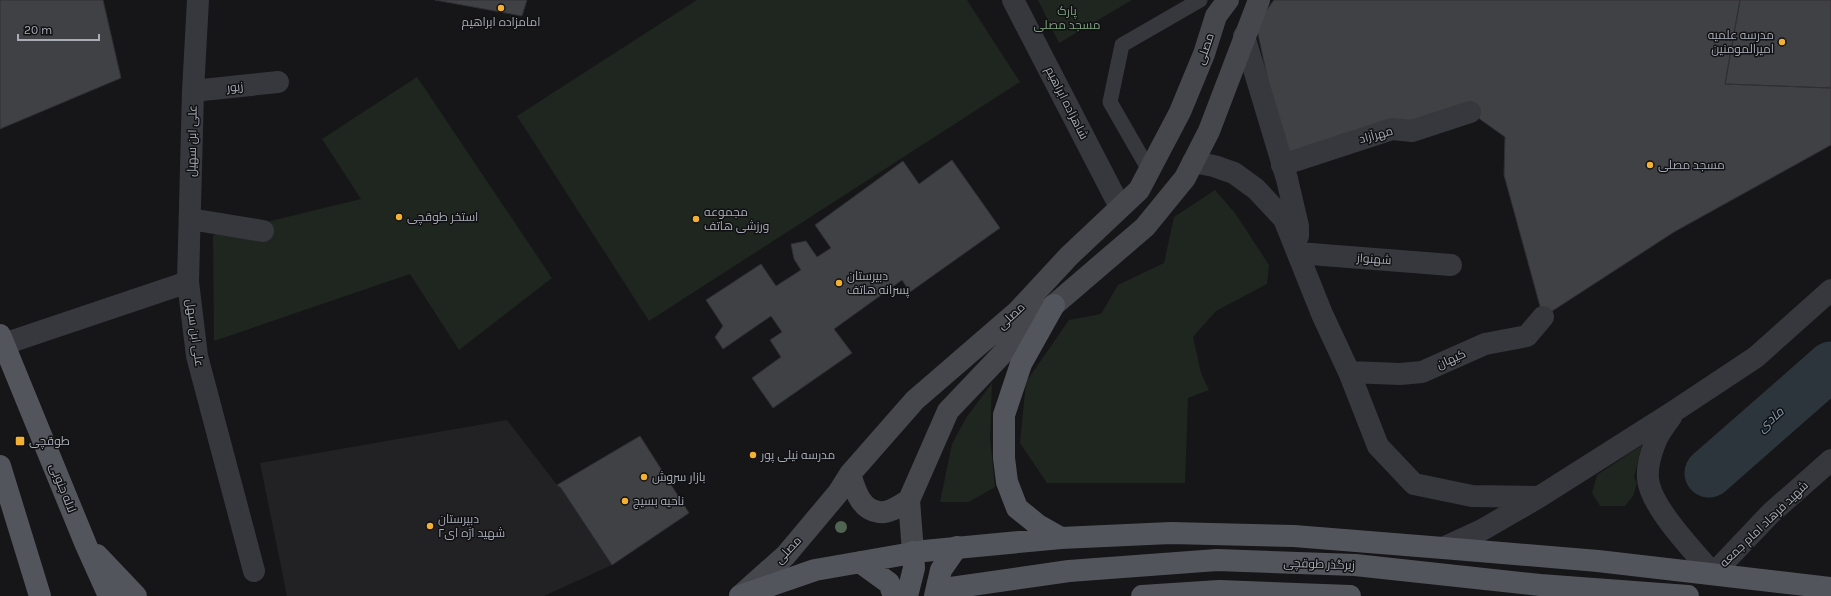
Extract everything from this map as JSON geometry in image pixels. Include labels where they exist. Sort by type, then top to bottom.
[{"type":"main road","name":"مصلی","points":[[740,596],[786,555],[838,492],[850,474],[914,400],[1018,311],[1070,256],[1139,190],[1180,112],[1204,54],[1216,16],[1228,0]]},
{"type":"main road","name":"مصلی","points":[[913,552],[909,500],[948,411],[1025,330],[1145,227],[1185,178],[1209,131],[1259,0]]},
{"type":"main road","points":[[1054,306],[1021,364],[1004,414],[1004,458],[1007,482],[1017,508],[1038,525],[1061,538]]},
{"type":"main road","name":"لاله جنوبی","points":[[2,340],[86,545],[109,596]]},
{"type":"main road","points":[[0,466],[3,489],[40,596]]},
{"type":"main road","points":[[850,474],[856,494],[865,506],[880,512],[892,510],[909,500]]},
{"type":"main road","points":[[740,596],[815,570],[913,552],[1061,538],[1171,533],[1294,536],[1443,548],[1598,561],[1831,588]]},
{"type":"main road","points":[[86,545],[136,596]]},
{"type":"main road","points":[[943,592],[941,570],[957,547]]},
{"type":"main road","points":[[907,596],[914,568],[913,552]]},
{"type":"main road","name":"زیرگذر طوقچی","points":[[943,592],[1069,571],[1217,560],[1355,565],[1540,585],[1688,596]]},
{"type":"main road","points":[[860,562],[889,583],[894,596]]},
{"type":"main road","points":[[1142,596],[1219,591],[1350,596]]},
{"type":"street","name":"علی ابن سهیل","points":[[188,282],[193,91],[198,0]]},
{"type":"street","name":"شاهزاده ابراهیم","points":[[1013,0],[1120,207]]},
{"type":"street","points":[[1244,36],[1282,165],[1298,226],[1298,253]]},
{"type":"street","name":"زیور","points":[[193,91],[278,82]]},
{"type":"street","name":"مهرآزاد","points":[[1282,165],[1392,129],[1412,131],[1470,112]]},
{"type":"street","points":[[1193,162],[1214,166],[1234,173],[1256,189],[1284,219],[1322,314],[1349,372],[1378,446],[1414,484],[1472,496],[1539,497]]},
{"type":"street","points":[[190,219],[263,231]]},
{"type":"street","name":"شهنواز","points":[[1298,253],[1450,265]]},
{"type":"street","name":"علی ابن سهل","points":[[2,340],[188,282],[197,356],[254,572]]},
{"type":"street","name":"شهید فرهاد امام جمعه","points":[[1443,548],[1482,530],[1539,497],[1673,412],[1756,357],[1831,290]]},
{"type":"street","name":"کیهان","points":[[1349,372],[1400,374],[1422,372],[1485,344],[1527,336],[1543,317]]},
{"type":"street","name":"شهید فرهاد امام جمعه","points":[[1673,412],[1655,442],[1650,458],[1648,479],[1655,500],[1681,536],[1713,574],[1771,513],[1831,460]]},
{"type":"lane","points":[[1149,170],[1110,102],[1122,45],[1200,0]]},
{"type":"shaded area","name":"دبیرستان شهید اژه ای۲","points":[[507,420],[557,485],[561,488],[612,565],[544,596],[287,596],[260,463]]},
{"type":"green space","name":"مجموعه ورزشی هاتف","points":[[697,0],[967,0],[1020,82],[649,321],[517,116]]},
{"type":"green space","name":"پارک مسجد مصلی","points":[[1038,0],[1132,0],[1059,43]]},
{"type":"green space","name":"استخر طوقچی","points":[[417,77],[552,278],[459,350],[410,274],[214,341],[213,235],[361,199],[322,139]]},
{"type":"green space","points":[[1215,190],[1235,213],[1269,265],[1267,284],[1216,311],[1193,337],[1201,373],[1209,390],[1188,398],[1185,483],[1047,483],[1020,443],[1026,382],[1069,320],[1101,314],[1118,285],[1164,263],[1174,217]]},
{"type":"green space","points":[[992,383],[990,438],[995,487],[969,502],[940,502],[952,444],[966,418]]},
{"type":"green space","points":[[1642,445],[1634,477],[1637,483],[1633,496],[1625,506],[1600,506],[1592,493],[1597,475]]},
{"type":"building","points":[[0,0],[103,0],[121,78],[0,129]]},
{"type":"building","name":"امامزاده ابراهیم","points":[[435,0],[527,0],[522,16]]},
{"type":"building","name":"مسجد مصلی","points":[[1274,0],[1740,0],[1725,84],[1831,88],[1831,145],[1674,232],[1543,317],[1504,175],[1505,137],[1470,112],[1284,154],[1256,25]]},
{"type":"building","name":"مدرسه علمیه امیرالمومنین","points":[[1740,0],[1831,0],[1831,88],[1725,84]]},
{"type":"building","name":"دبیرستان پسرانه هاتف","points":[[952,160],[1000,228],[910,292],[902,280],[834,329],[852,353],[773,408],[752,378],[781,357],[770,340],[782,332],[771,316],[723,349],[715,337],[723,326],[706,300],[761,264],[776,286],[801,270],[794,259],[791,244],[806,241],[817,257],[831,248],[815,225],[903,161],[919,184]]},
{"type":"building","name":"ناحیه بسیج","points":[[640,436],[689,513],[612,565],[561,488],[557,485]]},
{"type":"waterway","name":"مادی","points":[[1709,473],[1831,366]]},
{"type":"tunnel","points":[[896,596],[951,588]]},
{"type":"place","name":"امامزاده ابراهیم","points":[[501,8]]},
{"type":"place","name":"مدرسه علمیه امیرالمومنین","points":[[1782,42]]},
{"type":"place","name":"مسجد مصلی","points":[[1650,165]]},
{"type":"place","name":"استخر طوقچی","points":[[399,217]]},
{"type":"place","name":"مجموعه ورزشی هاتف","points":[[696,219]]},
{"type":"place","name":"دبیرستان پسرانه هاتف","points":[[839,283]]},
{"type":"place","name":"طوقچی","points":[[20,441]]},
{"type":"place","name":"مدرسه نیلی پور","points":[[753,455]]},
{"type":"place","name":"بازار سروش","points":[[644,477]]},
{"type":"place","name":"ناحیه بسیج","points":[[625,501]]},
{"type":"place","name":"دبیرستان شهید اژه ای۲","points":[[430,526]]}]
